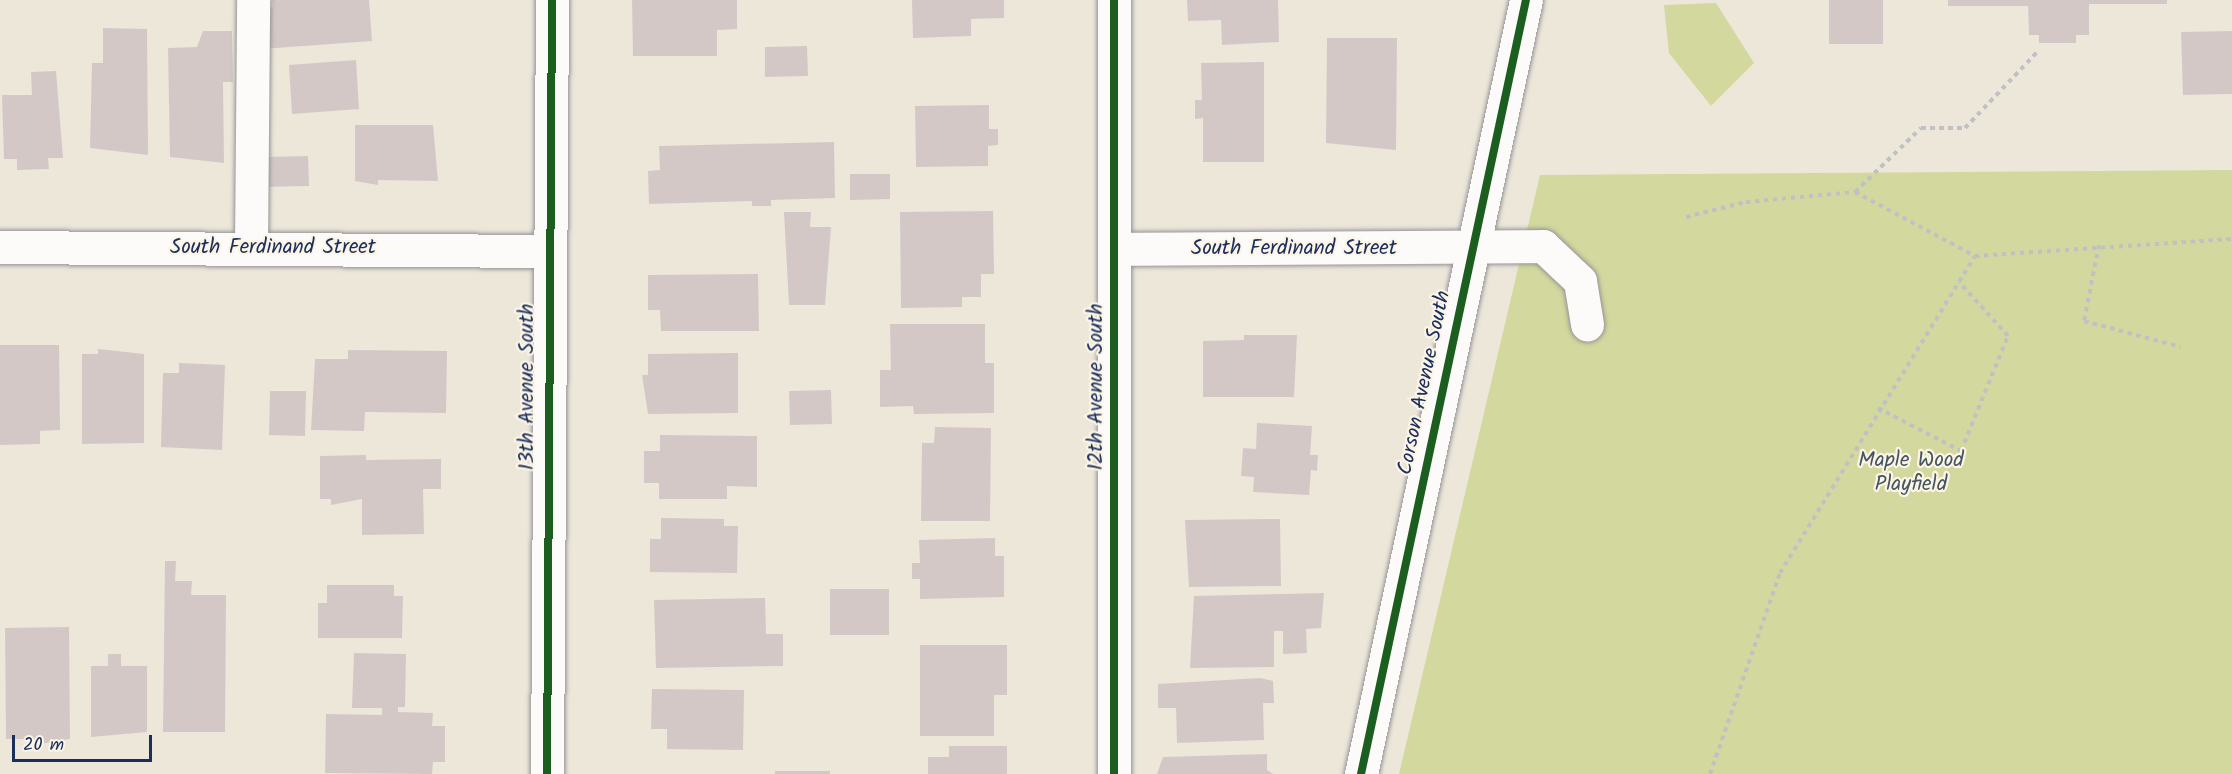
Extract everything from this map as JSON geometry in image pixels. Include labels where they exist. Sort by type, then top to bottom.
[{"type":"street","points":[[251,247],[253,0]]},
{"type":"street","name":"13th Avenue South","points":[[547,774],[546,251],[552,0]]},
{"type":"street","name":"12th Avenue South","points":[[1114,0],[1116,249],[1114,774]]},
{"type":"street","name":"Corson Avenue South","points":[[1361,774],[1526,0]]},
{"type":"street","name":"South Ferdinand Street","points":[[1116,249],[1472,249],[1543,246],[1580,281],[1587,324]]},
{"type":"street","name":"South Ferdinand Street","points":[[0,247],[251,247],[546,251]]},
{"type":"path","points":[[1855,192],[1921,128],[1965,128],[2037,52]]},
{"type":"path","points":[[1686,217],[1746,202],[1855,192],[1975,256],[2099,245],[2232,239]]},
{"type":"path","points":[[2099,245],[2084,321],[2181,347]]},
{"type":"path","points":[[1710,774],[1780,573],[1878,408],[1975,256]]},
{"type":"path","points":[[1878,408],[1961,451],[2008,336],[1959,282]]},
{"type":"green space","points":[[1716,3],[1754,63],[1711,106],[1669,53],[1664,5]]},
{"type":"green space","name":"Maple Wood Playfield","points":[[2232,170],[2232,774],[1399,774],[1540,175]]},
{"type":"building","points":[[272,0],[369,0],[372,41],[262,49],[259,8],[273,7]]},
{"type":"building","points":[[632,0],[737,0],[737,29],[717,30],[717,56],[633,56]]},
{"type":"building","points":[[912,0],[1004,0],[1004,18],[971,19],[971,36],[913,38]]},
{"type":"building","points":[[1187,0],[1278,0],[1279,42],[1222,45],[1221,20],[1188,21]]},
{"type":"building","points":[[1829,0],[1883,0],[1883,44],[1829,44]]},
{"type":"building","points":[[1948,0],[2167,0],[2167,4],[2089,4],[2089,35],[2076,35],[2076,43],[2039,43],[2039,35],[2029,35],[2028,6],[1948,6]]},
{"type":"building","points":[[103,28],[147,29],[148,155],[90,148],[92,63],[103,63]]},
{"type":"building","points":[[203,31],[232,31],[233,82],[223,82],[224,163],[170,157],[168,48],[197,47]]},
{"type":"building","points":[[2232,31],[2232,94],[2183,95],[2181,32]]},
{"type":"building","points":[[1327,38],[1397,38],[1396,150],[1326,143]]},
{"type":"building","points":[[807,46],[808,76],[765,77],[765,47]]},
{"type":"building","points":[[356,60],[359,109],[292,114],[289,65]]},
{"type":"building","points":[[1264,62],[1264,162],[1203,162],[1203,118],[1195,119],[1195,100],[1202,100],[1201,63]]},
{"type":"building","points":[[56,71],[63,158],[48,158],[49,169],[17,170],[17,159],[4,159],[2,95],[32,95],[31,72]]},
{"type":"building","points":[[989,105],[989,129],[998,129],[998,145],[988,146],[988,166],[916,167],[915,106]]},
{"type":"building","points":[[355,125],[433,125],[438,181],[378,180],[378,185],[355,181]]},
{"type":"building","points":[[834,142],[835,198],[771,200],[771,206],[752,206],[752,201],[649,204],[648,171],[660,170],[659,146]]},
{"type":"building","points":[[308,156],[309,186],[264,187],[264,157]]},
{"type":"building","points":[[850,174],[890,174],[890,199],[850,200]]},
{"type":"building","points":[[993,211],[994,274],[981,274],[981,297],[962,297],[962,307],[901,308],[900,212]]},
{"type":"building","points":[[784,212],[811,212],[810,227],[831,227],[825,305],[789,305]]},
{"type":"building","points":[[758,274],[759,331],[661,331],[660,310],[648,310],[648,275]]},
{"type":"building","points":[[890,324],[985,324],[985,363],[994,363],[994,413],[914,414],[913,406],[880,407],[880,370],[891,370]]},
{"type":"building","points":[[1244,335],[1297,335],[1294,397],[1203,397],[1203,341],[1244,340]]},
{"type":"building","points":[[0,345],[59,345],[60,430],[40,431],[40,444],[0,445]]},
{"type":"building","points":[[98,349],[144,354],[144,443],[82,444],[82,354],[98,354]]},
{"type":"building","points":[[348,350],[447,351],[446,413],[365,412],[364,431],[311,430],[315,359],[348,359]]},
{"type":"building","points":[[738,353],[738,413],[648,414],[642,375],[648,375],[648,354]]},
{"type":"building","points":[[179,363],[225,365],[222,450],[161,447],[163,373],[179,373]]},
{"type":"building","points":[[831,390],[832,424],[790,425],[789,391]]},
{"type":"building","points":[[270,391],[306,391],[305,436],[269,435]]},
{"type":"building","points":[[1257,423],[1312,426],[1310,455],[1318,455],[1317,471],[1311,470],[1309,495],[1253,492],[1254,477],[1241,476],[1243,448],[1256,449]]},
{"type":"building","points":[[935,427],[991,428],[990,521],[921,521],[922,443],[934,443]]},
{"type":"building","points":[[660,435],[757,436],[757,487],[727,486],[727,499],[659,499],[659,483],[644,483],[644,451],[660,451]]},
{"type":"building","points":[[366,455],[366,460],[441,459],[441,489],[423,489],[424,534],[362,535],[362,499],[331,505],[331,499],[320,499],[320,456]]},
{"type":"building","points":[[661,518],[724,519],[724,526],[738,526],[737,573],[650,572],[650,539],[661,539]]},
{"type":"building","points":[[1280,519],[1281,586],[1189,587],[1185,520]]},
{"type":"building","points":[[995,538],[995,556],[1004,556],[1004,597],[920,599],[920,579],[912,579],[912,563],[920,563],[919,540]]},
{"type":"building","points":[[165,561],[176,561],[175,581],[192,581],[191,595],[226,595],[225,732],[163,732]]},
{"type":"building","points":[[327,585],[394,585],[394,596],[403,596],[402,638],[318,638],[318,603],[327,603]]},
{"type":"building","points":[[830,589],[889,589],[889,635],[830,635]]},
{"type":"building","points":[[1324,593],[1321,628],[1306,629],[1307,653],[1283,654],[1283,631],[1274,631],[1274,667],[1190,668],[1194,596]]},
{"type":"building","points":[[765,598],[766,634],[783,634],[783,666],[656,668],[654,600]]},
{"type":"building","points":[[69,627],[70,739],[34,745],[34,739],[6,739],[5,628]]},
{"type":"building","points":[[920,645],[1007,645],[1007,695],[994,695],[994,736],[920,736]]},
{"type":"building","points":[[354,653],[406,654],[405,707],[398,707],[398,712],[433,713],[432,726],[445,726],[445,762],[433,762],[432,774],[325,773],[326,714],[382,715],[382,708],[352,708]]},
{"type":"building","points":[[108,654],[121,654],[121,666],[147,666],[147,732],[91,737],[91,666],[108,666]]},
{"type":"building","points":[[1260,678],[1273,681],[1274,703],[1263,703],[1264,740],[1177,743],[1176,708],[1158,708],[1158,684]]},
{"type":"building","points":[[652,689],[744,690],[743,750],[667,749],[667,729],[651,729]]},
{"type":"building","points":[[949,746],[1007,746],[1007,774],[928,774],[928,757],[949,757]]},
{"type":"building","points":[[1267,754],[1267,770],[1273,774],[1157,774],[1163,757]]},
{"type":"building","points":[[775,771],[830,771],[830,774],[775,774]]},
{"type":"cycle path","points":[[547,774],[552,0]]},
{"type":"cycle path","points":[[1114,0],[1114,774]]},
{"type":"cycle path","points":[[1361,774],[1526,0]]}]
